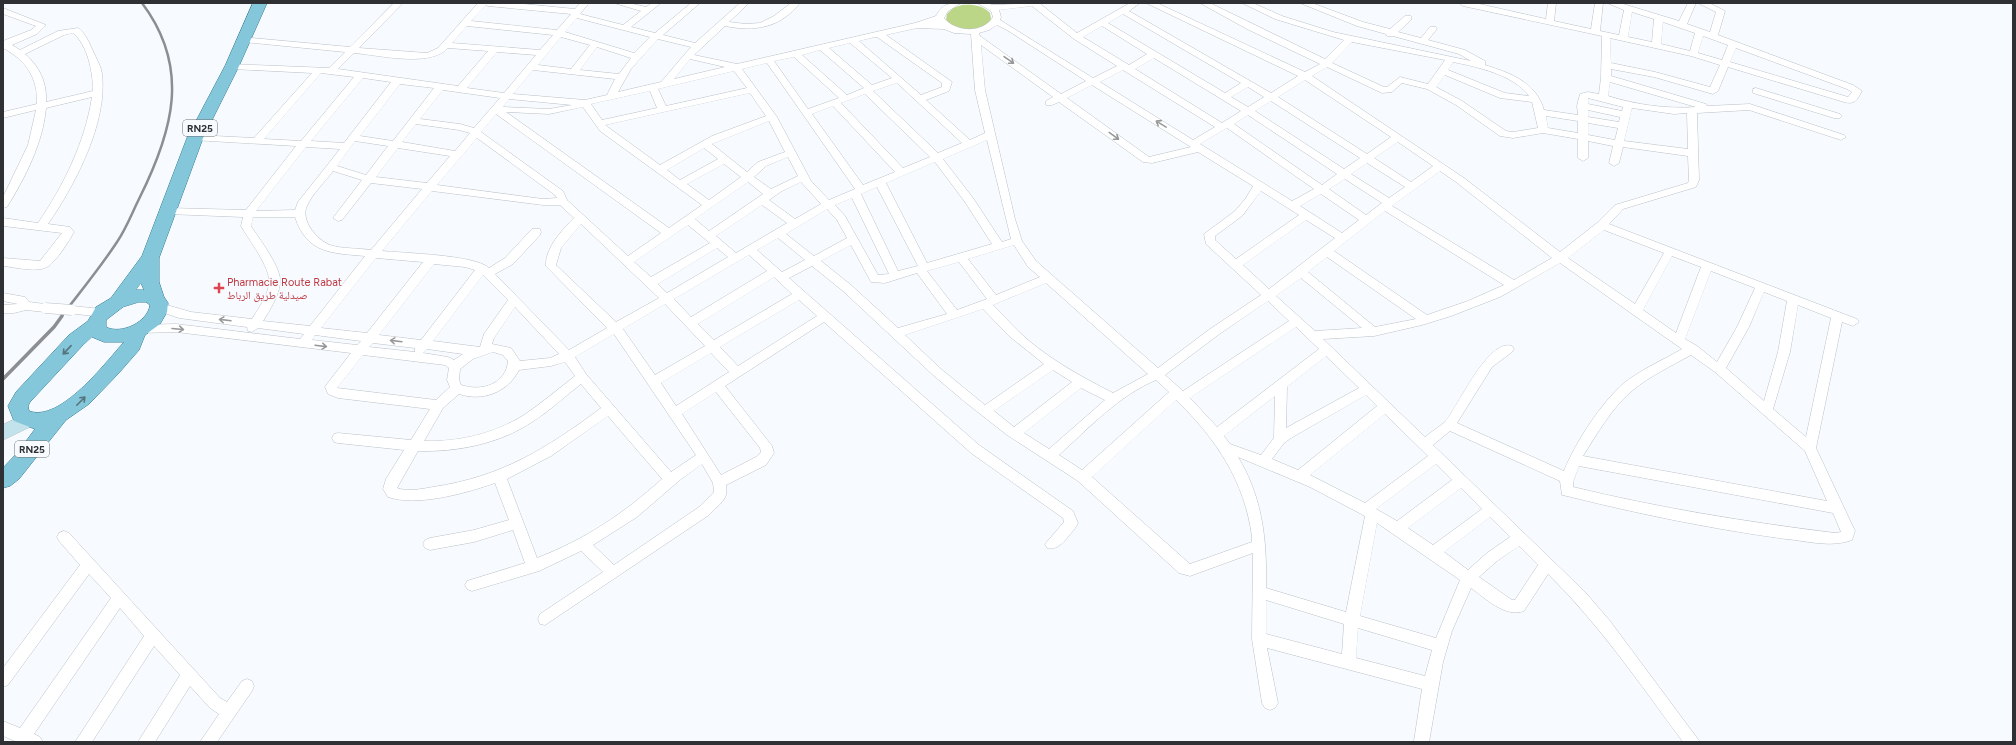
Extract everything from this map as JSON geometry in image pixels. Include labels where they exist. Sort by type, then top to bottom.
[{"type":"main road","name":"RN25","points":[[3,473],[25,440],[27,416],[23,397],[99,318],[118,302],[150,258],[196,138],[232,66],[260,3]]},
{"type":"main road","name":"RN25","points":[[99,318],[97,331],[108,336],[124,335],[138,330],[153,320],[157,302],[150,282],[150,258]]},
{"type":"main road","name":"RN25","points":[[118,302],[139,296],[157,302]]},
{"type":"main road","name":"RN25","points":[[3,480],[23,463],[47,428],[58,416],[79,403],[123,355],[135,340],[138,330]]},
{"type":"main road","name":"RN25","points":[[27,416],[58,416]]},
{"type":"main road","points":[[3,422],[27,416]]},
{"type":"main road","points":[[3,433],[27,416]]},
{"type":"street","points":[[330,71],[399,3]]},
{"type":"street","points":[[244,38],[420,57],[434,54],[446,45],[483,3]]},
{"type":"street","points":[[488,3],[528,5],[576,13],[624,28],[697,46]]},
{"type":"street","points":[[303,343],[373,254],[585,3]]},
{"type":"street","points":[[618,3],[649,10]]},
{"type":"street","points":[[624,28],[657,3]]},
{"type":"street","points":[[611,97],[619,77],[635,56],[655,35],[696,3]]},
{"type":"street","points":[[658,87],[697,46],[745,3]]},
{"type":"street","points":[[722,23],[743,28],[759,27],[770,23],[796,3]]},
{"type":"street","points":[[942,22],[944,9],[957,3]]},
{"type":"street","points":[[981,3],[992,8],[1034,3],[1077,37],[1225,126],[1366,220]]},
{"type":"street","points":[[1077,37],[1136,3]]},
{"type":"street","points":[[1150,3],[1304,76],[1327,89],[1440,166],[1560,258],[1679,339],[1693,349],[1719,368],[1810,448],[1848,531],[1847,536],[1844,538],[1763,530],[1570,493],[1566,488],[1567,478],[1575,460],[1588,438],[1627,389],[1649,373],[1693,349]]},
{"type":"street","points":[[1204,3],[1250,27],[1382,90],[1389,90],[1400,80],[1405,79],[1430,87],[1459,103],[1503,134],[1543,130],[1620,144],[1693,153]]},
{"type":"street","points":[[1246,3],[1295,23],[1351,38],[1487,68],[1519,82],[1532,95],[1541,112],[1543,130]]},
{"type":"street","points":[[1304,3],[1390,34],[1462,52],[1480,61],[1487,68]]},
{"type":"street","points":[[1463,3],[1693,54],[1847,100],[1852,100],[1857,92],[1850,87],[1700,31],[1611,3]]},
{"type":"street","points":[[1509,14],[1512,3]]},
{"type":"street","points":[[1550,22],[1552,3]]},
{"type":"street","points":[[1595,32],[1599,3]]},
{"type":"street","points":[[1682,25],[1692,3]]},
{"type":"street","points":[[1702,3],[1721,11],[1713,36]]},
{"type":"street","points":[[976,35],[988,28],[997,19],[1018,6]]},
{"type":"street","points":[[992,8],[997,19],[1092,82],[1259,184],[1342,238]]},
{"type":"street","points":[[1623,38],[1629,8]]},
{"type":"street","points":[[3,11],[42,25],[34,32],[4,45]]},
{"type":"street","points":[[1123,11],[1272,97],[1412,187]]},
{"type":"street","points":[[1250,27],[1273,15]]},
{"type":"street","points":[[1656,45],[1659,17]]},
{"type":"street","points":[[1390,34],[1408,18]]},
{"type":"street","points":[[495,109],[557,111],[795,53],[917,25],[942,22],[958,31],[976,35],[1146,160],[1152,160],[1197,146],[1248,111],[1326,63],[1351,38]]},
{"type":"street","points":[[464,23],[559,33],[635,56]]},
{"type":"street","points":[[1102,23],[1248,111],[1345,174],[1387,205],[1513,285]]},
{"type":"street","points":[[1422,42],[1433,29]]},
{"type":"street","points":[[19,54],[60,32],[75,30],[81,35],[94,63],[97,74],[94,106],[87,135],[76,166],[61,196],[41,227]]},
{"type":"street","points":[[1693,54],[1700,31]]},
{"type":"street","points":[[879,34],[946,82],[946,89],[919,99]]},
{"type":"street","points":[[1603,98],[1606,78],[1606,34]]},
{"type":"street","points":[[976,35],[980,90],[1017,241],[1032,264],[1180,395],[1217,434],[1227,448],[1242,475],[1250,495],[1260,545],[1259,639],[1270,703]]},
{"type":"street","points":[[853,40],[898,79],[968,144]]},
{"type":"street","points":[[573,72],[596,44]]},
{"type":"street","points":[[1606,65],[1655,75],[1711,91],[1714,90],[1733,44]]},
{"type":"street","points":[[3,205],[14,186],[30,150],[42,106],[39,81],[34,69],[19,54],[4,45]]},
{"type":"street","points":[[446,45],[542,53]]},
{"type":"street","points":[[822,48],[869,90],[936,157],[969,200],[999,246]]},
{"type":"street","points":[[460,90],[495,49]]},
{"type":"street","points":[[795,53],[845,98]]},
{"type":"street","points":[[1049,103],[1154,54]]},
{"type":"street","points":[[687,56],[736,67],[751,90],[772,117],[811,188],[841,218],[875,279],[895,276],[1017,241]]},
{"type":"street","points":[[1750,107],[1770,57]]},
{"type":"street","points":[[769,60],[858,191],[895,276]]},
{"type":"street","points":[[1430,87],[1450,60]]},
{"type":"street","points":[[232,66],[330,71],[506,96],[585,103]]},
{"type":"street","points":[[530,67],[619,77]]},
{"type":"street","points":[[257,141],[319,70]]},
{"type":"street","points":[[1443,71],[1503,96],[1535,100]]},
{"type":"street","points":[[244,336],[255,324],[268,303],[275,283],[271,267],[246,226],[249,214],[302,144],[360,76]]},
{"type":"street","points":[[1606,78],[1712,108]]},
{"type":"street","points":[[806,113],[898,79]]},
{"type":"street","points":[[397,81],[302,204],[299,213],[302,222],[321,246],[339,251],[465,263],[485,270],[568,356],[582,377],[608,409],[670,480]]},
{"type":"street","points":[[1225,97],[1248,83]]},
{"type":"street","points":[[338,218],[440,87]]},
{"type":"street","points":[[658,87],[663,110]]},
{"type":"street","points":[[598,124],[751,90]]},
{"type":"street","points":[[1756,91],[1837,116]]},
{"type":"street","points":[[3,115],[96,93]]},
{"type":"street","points":[[1583,158],[1584,119],[1582,96],[1588,95],[1628,105],[1666,111],[1750,107],[1841,137]]},
{"type":"street","points":[[834,102],[901,172]]},
{"type":"street","points":[[585,103],[598,124],[709,205]]},
{"type":"street","points":[[1614,163],[1620,144],[1628,105]]},
{"type":"street","points":[[1582,106],[1626,115]]},
{"type":"street","points":[[495,109],[669,233]]},
{"type":"street","points":[[1312,335],[1374,332],[1426,320],[1450,312],[1513,285],[1560,258],[1602,225],[1613,211],[1620,207],[1692,185],[1694,180],[1692,110]]},
{"type":"street","points":[[1541,112],[1623,126]]},
{"type":"street","points":[[660,170],[705,144],[736,129],[772,117]]},
{"type":"street","points":[[414,121],[460,127],[475,132],[560,193],[562,201],[582,218],[667,299],[737,372]]},
{"type":"street","points":[[515,366],[551,362],[568,356],[828,204],[990,135]]},
{"type":"street","points":[[196,138],[302,144],[350,142],[397,144],[457,154]]},
{"type":"street","points":[[1292,206],[1321,190],[1398,138]]},
{"type":"street","points":[[705,144],[747,178],[794,223]]},
{"type":"street","points":[[628,261],[689,220],[747,178],[762,164],[791,153]]},
{"type":"street","points":[[680,184],[725,160]]},
{"type":"street","points":[[1050,456],[1114,399],[1140,381],[1157,375],[1233,319],[1270,296],[1327,252],[1342,238],[1440,166]]},
{"type":"street","points":[[330,167],[369,179],[543,202],[562,201]]},
{"type":"street","points":[[709,236],[766,197],[804,177]]},
{"type":"street","points":[[880,182],[922,268],[954,315]]},
{"type":"street","points":[[1259,184],[1247,205],[1236,217],[1209,234],[1208,237],[1210,241],[1312,335],[1581,597],[1605,626],[1692,742]]},
{"type":"street","points":[[168,211],[281,215],[299,213]]},
{"type":"street","points":[[1235,265],[1306,215]]},
{"type":"street","points":[[544,619],[711,506],[721,494],[719,482],[704,457],[616,328],[550,263],[551,256],[570,227],[582,218]]},
{"type":"street","points":[[689,220],[736,258]]},
{"type":"street","points":[[3,222],[66,230],[70,232],[48,260],[37,265],[3,262]]},
{"type":"street","points":[[1602,225],[1853,322]]},
{"type":"street","points":[[416,357],[485,270],[509,261],[536,232]]},
{"type":"street","points":[[778,233],[846,288],[937,372],[985,411],[1050,456],[1084,477],[1187,570],[1260,545]]},
{"type":"street","points":[[690,323],[778,275],[813,262],[853,239]]},
{"type":"street","points":[[650,283],[718,243]]},
{"type":"street","points":[[750,250],[975,448],[1068,515],[1070,523],[1052,544]]},
{"type":"street","points":[[1637,310],[1670,251]]},
{"type":"street","points":[[1327,252],[1426,320]]},
{"type":"street","points":[[960,257],[990,302],[1014,333],[1052,365],[1080,382],[1114,399]]},
{"type":"street","points":[[431,260],[332,385],[332,389],[334,392],[440,405]]},
{"type":"street","points":[[1679,339],[1707,266]]},
{"type":"street","points":[[1301,272],[1374,332]]},
{"type":"street","points":[[896,333],[990,302],[1048,278]]},
{"type":"street","points":[[1719,368],[1743,327],[1760,286]]},
{"type":"street","points":[[653,382],[800,294]]},
{"type":"street","points":[[3,297],[21,300],[26,306]]},
{"type":"street","points":[[157,302],[179,314],[424,345],[481,350],[493,348],[507,351],[514,360],[515,366],[507,379],[491,390],[472,393],[457,388],[452,379],[455,368],[464,358],[481,350],[514,299]]},
{"type":"street","points":[[1767,410],[1784,352],[1793,299]]},
{"type":"street","points":[[3,309],[14,309],[26,306],[72,310],[99,318]]},
{"type":"street","points":[[674,413],[825,316]]},
{"type":"street","points":[[1810,448],[1837,316]]},
{"type":"street","points":[[1084,477],[1180,395],[1296,321]]},
{"type":"street","points":[[138,330],[176,328],[303,343],[448,361],[455,368]]},
{"type":"street","points":[[1424,445],[1448,426],[1488,364],[1508,349]]},
{"type":"street","points":[[1217,434],[1326,350]]},
{"type":"street","points":[[985,411],[1052,365]]},
{"type":"street","points":[[338,438],[414,446],[456,445],[499,433],[538,411],[582,377]]},
{"type":"street","points":[[1016,433],[1080,382]]},
{"type":"street","points":[[717,385],[766,446],[768,453],[761,461],[719,482]]},
{"type":"street","points":[[1280,439],[1281,385]]},
{"type":"street","points":[[457,388],[440,405],[391,483],[390,488],[393,493],[437,492],[469,486],[499,476],[548,453],[608,409]]},
{"type":"street","points":[[1264,460],[1280,439],[1367,389]]},
{"type":"street","points":[[1301,475],[1385,407]]},
{"type":"street","points":[[1448,426],[1567,478]]},
{"type":"street","points":[[1227,448],[1264,460],[1301,475],[1397,528],[1469,580],[1509,606],[1516,608],[1519,607],[1547,563]]},
{"type":"street","points":[[472,585],[534,567],[583,544],[632,513],[685,467],[704,457]]},
{"type":"street","points":[[1348,662],[1352,620],[1368,512],[1436,457]]},
{"type":"street","points":[[1575,460],[1838,508]]},
{"type":"street","points":[[499,476],[534,567]]},
{"type":"street","points":[[1397,528],[1461,480]]},
{"type":"street","points":[[1432,553],[1491,509]]},
{"type":"street","points":[[430,544],[474,536],[517,523]]},
{"type":"street","points":[[64,537],[88,565],[216,703],[229,712]]},
{"type":"street","points":[[1422,741],[1429,684],[1439,646],[1456,604],[1469,580],[1487,562],[1520,538]]},
{"type":"street","points":[[583,544],[613,573]]},
{"type":"street","points":[[3,680],[88,565]]},
{"type":"street","points":[[1260,592],[1439,646]]},
{"type":"street","points":[[3,728],[29,740],[119,598]]},
{"type":"street","points":[[83,742],[153,635]]},
{"type":"street","points":[[1259,639],[1429,684]]},
{"type":"street","points":[[146,742],[189,674]]},
{"type":"street","points":[[208,742],[247,686]]},
{"type":"green space","points":[[962,5],[973,5],[984,8],[990,13],[991,19],[987,24],[975,29],[968,30],[955,27],[946,20],[947,14],[953,8]]},
{"type":"railway","points":[[61,317],[104,261],[123,232],[151,174],[161,149],[168,124],[172,100],[172,76],[167,51],[157,27],[142,3]]},
{"type":"railway","points":[[3,379],[54,327],[62,316]]},
{"type":"place","name":"Pharmacie Route Rabat صيدلية طريق الرباط","points":[[219,288]]}]
